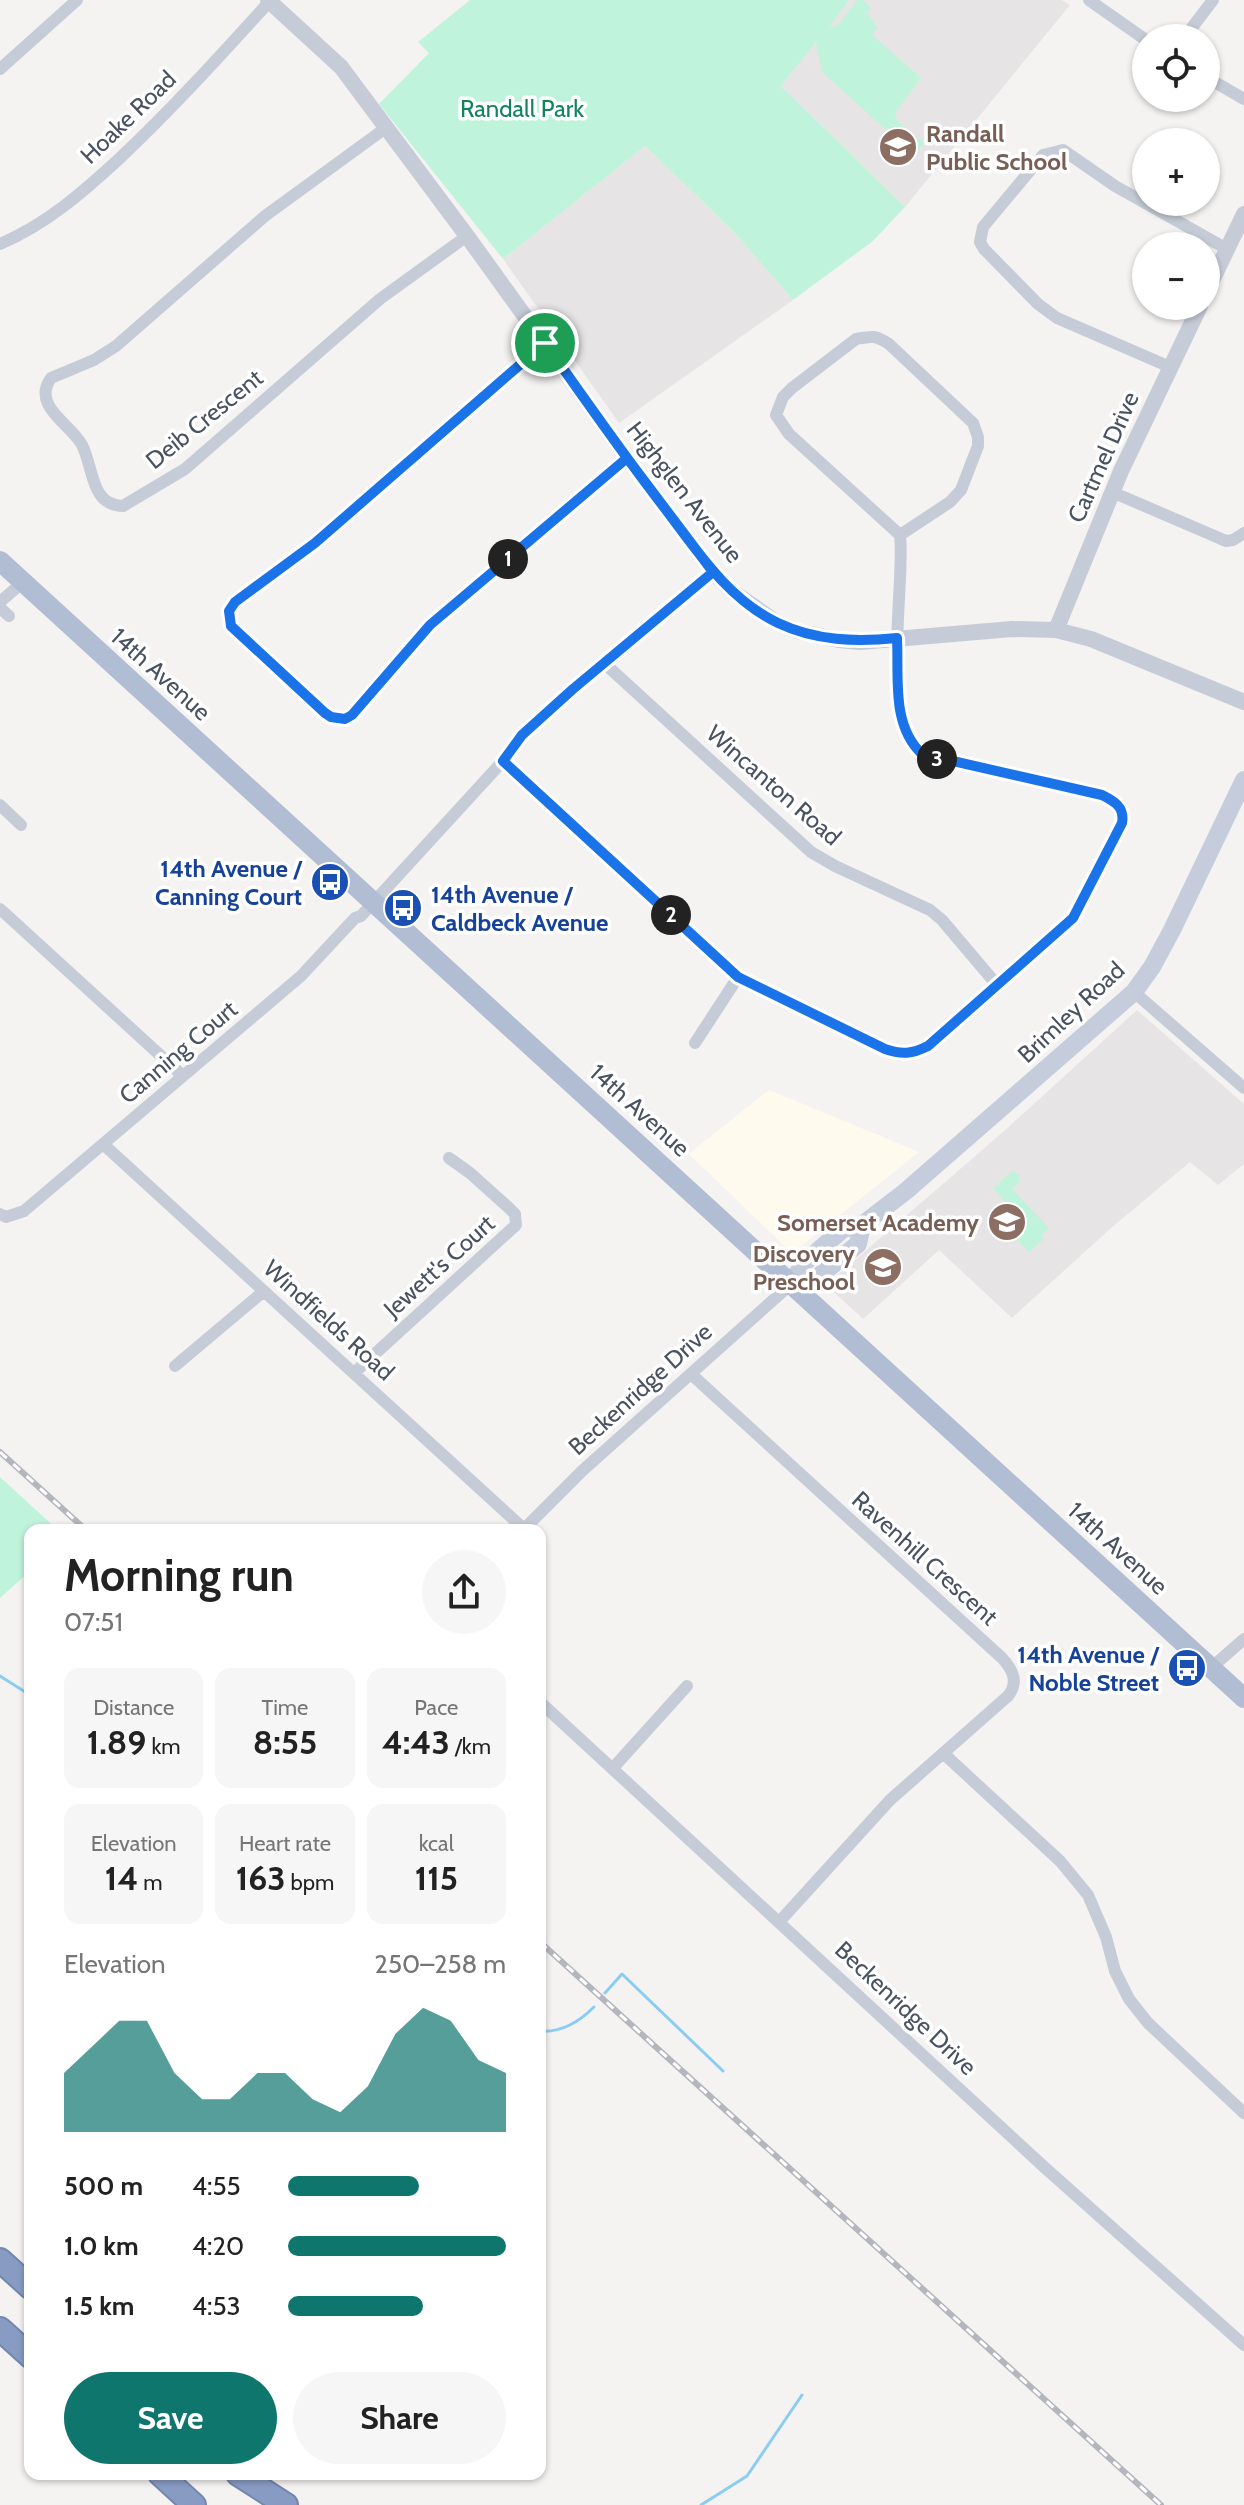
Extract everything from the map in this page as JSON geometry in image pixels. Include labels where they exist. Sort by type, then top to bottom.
[{"type":"highway","points":[[0,2260],[24,2282]]},
{"type":"highway","points":[[0,2329],[24,2351]]},
{"type":"highway","points":[[167,2480],[194,2505]]},
{"type":"highway","points":[[245,2480],[272,2505]]},
{"type":"highway","points":[[247,2480],[286,2505]]},
{"type":"main road","name":"14th Avenue","points":[[0,561],[1244,1698]]},
{"type":"main road","name":"Brimley Road","points":[[790,1285],[804,1263],[843,1229],[862,1225],[906,1191],[1134,992],[1172,930],[1244,780]]},
{"type":"street","points":[[56,0],[66,11]]},
{"type":"street","points":[[0,69],[77,0]]},
{"type":"street","points":[[1089,0],[1132,30]]},
{"type":"street","points":[[1195,24],[1213,0]]},
{"type":"street","name":"Highglen Avenue","points":[[269,1],[341,67],[713,572],[756,609],[797,631],[850,641],[1012,629],[1056,630],[1091,639],[1244,702]]},
{"type":"street","name":"Hoake Road","points":[[0,244],[35,228],[110,167],[159,121],[269,1]]},
{"type":"street","points":[[1220,85],[1244,99]]},
{"type":"street","name":"Deib Crescent","points":[[387,127],[265,216],[116,346],[94,360],[51,378],[47,384],[47,401],[56,418],[81,443],[96,492],[106,503],[123,506],[185,469],[380,299],[467,236]]},
{"type":"street","points":[[1170,367],[1057,318],[1038,304],[984,249],[980,235],[983,227],[1043,155],[1063,150],[1115,186],[1227,249]]},
{"type":"street","points":[[1220,264],[1244,214]]},
{"type":"street","name":"Cartmel Drive","points":[[1056,630],[1112,492],[1193,320]]},
{"type":"street","points":[[503,761],[738,977],[899,1054],[915,1053],[928,1046],[1073,918],[1122,823],[1123,815],[1114,801],[1102,795],[922,754],[914,747],[902,721],[898,690],[900,535],[789,434],[776,415],[783,397],[792,388],[856,339],[869,335],[889,344],[973,423],[978,437],[978,446],[957,496],[900,535]]},
{"type":"street","points":[[545,343],[315,543],[235,602],[229,611],[231,626],[316,705],[331,717],[345,719],[352,715],[430,625],[627,458]]},
{"type":"street","points":[[1112,492],[1226,541],[1244,533]]},
{"type":"street","name":"Canning Court","points":[[0,1214],[6,1217],[24,1211],[301,976],[373,903],[503,761],[522,735],[713,572]]},
{"type":"street","points":[[0,602],[23,582]]},
{"type":"street","name":"Wincanton Road","points":[[604,663],[811,852],[930,910],[997,985]]},
{"type":"street","points":[[0,805],[21,825]]},
{"type":"street","points":[[0,909],[183,1076]]},
{"type":"street","points":[[695,1043],[738,977]]},
{"type":"street","points":[[1134,992],[1244,1088]]},
{"type":"street","name":"Windfields Road","points":[[103,1144],[518,1524]]},
{"type":"street","name":"Jewett's Court","points":[[354,1373],[518,1221],[509,1208],[449,1158]]},
{"type":"street","name":"Beckenridge Drive","points":[[530,1524],[582,1471],[790,1285]]},
{"type":"street","points":[[175,1366],[264,1291]]},
{"type":"street","name":"Ravenhill Crescent","points":[[691,1374],[1011,1668],[1015,1681],[1014,1689],[1008,1696],[890,1800],[780,1921]]},
{"type":"street","points":[[1211,1668],[1244,1639]]},
{"type":"street","points":[[613,1768],[687,1686]]},
{"type":"street","name":"Beckenridge Drive","points":[[546,1707],[1043,2166],[1244,2345]]},
{"type":"street","points":[[943,1753],[1060,1861],[1088,1895],[1106,1937],[1115,1971],[1129,1999],[1164,2039],[1244,2113]]},
{"type":"shaded area","name":"Randall Public School","points":[[849,0],[1062,0],[1070,5],[905,207],[781,86]]},
{"type":"shaded area","points":[[645,146],[734,232],[793,300],[619,423],[503,259]]},
{"type":"shaded area","points":[[1137,1010],[1244,1104],[1244,1164],[1218,1185],[1190,1162],[1111,1228],[1012,1318],[939,1250],[863,1319],[826,1285],[1003,1132]]},
{"type":"shaded area","points":[[769,1090],[919,1152],[792,1253],[689,1154]]},
{"type":"green space","name":"Randall Park","points":[[470,0],[849,0],[829,27],[837,26],[858,0],[863,0],[871,8],[867,13],[877,27],[872,35],[921,78],[895,113],[898,122],[924,143],[914,155],[822,72],[816,42],[781,86],[905,207],[873,241],[793,300],[734,232],[645,146],[503,259],[379,104],[429,53],[418,42]]},
{"type":"green space","points":[[1013,1171],[1019,1175],[1020,1181],[1012,1189],[1049,1228],[1041,1236],[1043,1240],[1029,1252],[1018,1240],[1015,1242],[1000,1224],[1014,1212],[993,1188],[997,1185],[1000,1187],[999,1182]]},
{"type":"green space","points":[[0,1477],[51,1524],[24,1524],[24,1576],[0,1598]]},
{"type":"waterway","points":[[0,1676],[24,1691]]},
{"type":"waterway","points":[[605,1993],[622,1974],[723,2071]]},
{"type":"waterway","points":[[546,2031],[570,2025],[594,2007]]},
{"type":"waterway","points":[[701,2505],[747,2476],[802,2395]]},
{"type":"railway","points":[[0,1452],[79,1524]]},
{"type":"railway","points":[[546,1947],[1161,2505]]},
{"type":"place","name":"Randall Public School","points":[[898,147]]},
{"type":"place","name":"14th Avenue / Canning Court","points":[[330,882]]},
{"type":"place","name":"14th Avenue / Caldbeck Avenue","points":[[403,908]]},
{"type":"place","name":"Somerset Academy","points":[[1007,1222]]},
{"type":"place","name":"Discovery Preschool","points":[[883,1267]]},
{"type":"place","name":"14th Avenue / Noble Street","points":[[1187,1668]]},
{"type":"route","points":[[545,343],[315,543],[235,602],[229,611],[231,626],[316,705],[331,717],[345,719],[352,715],[430,625],[627,458],[713,572],[573,689],[522,735],[503,761],[738,977],[885,1049],[899,1054],[915,1053],[928,1046],[1031,958],[1073,918],[1122,823],[1123,815],[1118,805],[1102,795],[922,754],[914,747],[902,721],[897,638],[860,642],[797,631],[776,622],[733,592],[713,572],[545,343]]}]
